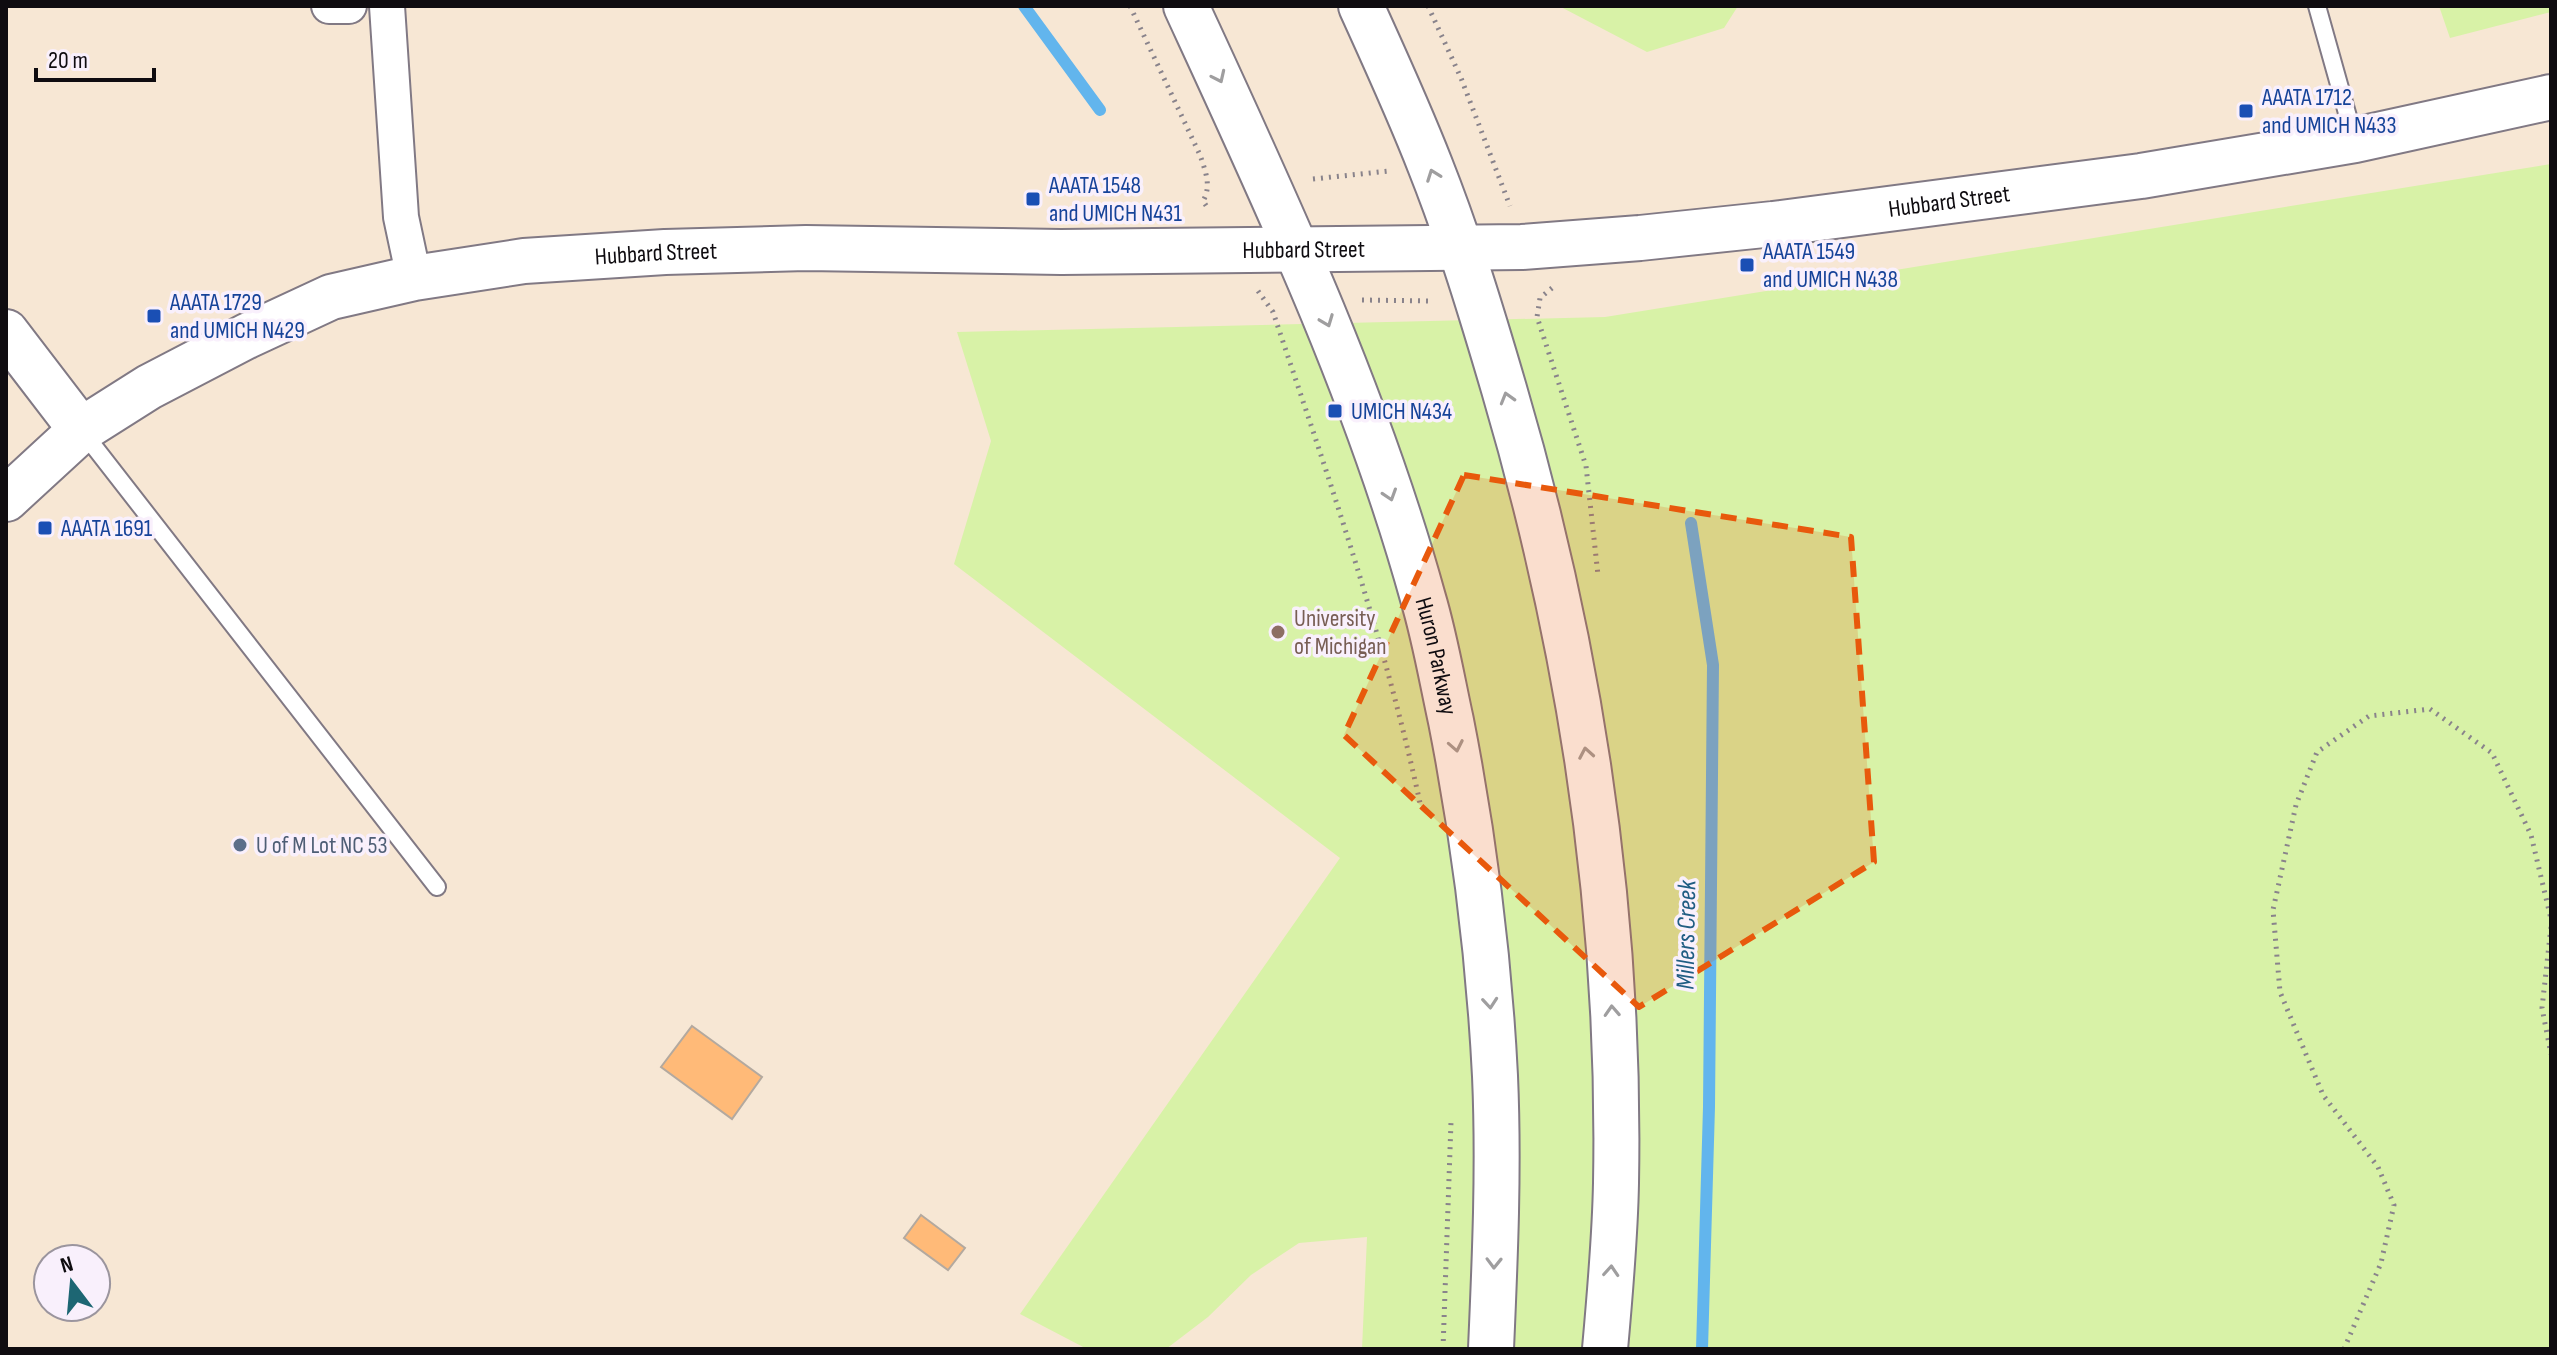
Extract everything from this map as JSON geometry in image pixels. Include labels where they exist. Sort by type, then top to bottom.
[{"type":"main road","name":"Huron Parkway","points":[[1186,6],[1320,303],[1366,420],[1424,598],[1461,775],[1483,927],[1495,1078],[1496,1175],[1491,1349]]},
{"type":"main road","points":[[1361,6],[1430,165],[1460,248],[1529,473],[1554,574],[1591,782],[1606,906],[1613,1013],[1616,1182],[1605,1349]]},
{"type":"main road","name":"Hubbard Street","points":[[6,499],[81,430],[149,387],[331,297],[414,278],[524,261],[665,252],[806,248],[1061,252],[1522,247],[1773,224],[2141,176],[2355,140],[2551,97]]},
{"type":"main road","points":[[6,332],[81,430]]},
{"type":"street","points":[[329,6],[349,6]]},
{"type":"street","points":[[387,6],[401,217],[414,278]]},
{"type":"lane","points":[[2317,6],[2355,140]]},
{"type":"lane","points":[[81,430],[437,887]]},
{"type":"path","points":[[1130,6],[1200,155],[1208,188],[1203,201],[1208,208]]},
{"type":"path","points":[[1428,6],[1461,78],[1509,202]]},
{"type":"path","points":[[1313,179],[1402,169]]},
{"type":"path","points":[[1534,292],[1540,298],[1537,317],[1540,329],[1586,466]]},
{"type":"path","points":[[1260,295],[1273,312],[1364,591],[1422,812]]},
{"type":"path","points":[[1361,300],[1430,301]]},
{"type":"path","points":[[2344,1349],[2381,1263],[2394,1205],[2378,1167],[2323,1095],[2280,992],[2273,910],[2296,805],[2317,752],[2369,716],[2430,709],[2492,753],[2531,835],[2551,919]]},
{"type":"path","points":[[2551,927],[2542,1008],[2551,1054]]},
{"type":"path","points":[[1443,1349],[1451,1116]]},
{"type":"highlighted area","points":[[1464,475],[1851,537],[1874,862],[1639,1007],[1344,735]]},
{"type":"shaded area","name":"University of Michigan","points":[[6,6],[2551,6],[2551,1349],[6,1349]]},
{"type":"green space","points":[[1559,6],[1738,6],[1724,28],[1647,52]]},
{"type":"green space","points":[[2439,6],[2551,6],[2551,12],[2450,38]]},
{"type":"green space","points":[[2551,164],[2551,1349],[1362,1349],[1367,1237],[1299,1243],[1251,1275],[1208,1317],[1166,1349],[1087,1349],[1020,1314],[1340,858],[954,564],[991,441],[957,332],[1605,317]]},
{"type":"building","points":[[692,1026],[762,1077],[732,1119],[661,1067]]},
{"type":"building","points":[[921,1215],[965,1248],[948,1270],[904,1238]]},
{"type":"waterway","name":"Millers Creek","points":[[1024,6],[1100,110]]},
{"type":"waterway","name":"Millers Creek","points":[[1691,523],[1713,665],[1709,1107],[1702,1349]]},
{"type":"place","name":"AAATA 1712 and UMICH N433","points":[[2246,111]]},
{"type":"place","name":"AAATA 1548 and UMICH N431","points":[[1033,199]]},
{"type":"place","name":"AAATA 1549 and UMICH N438","points":[[1747,265]]},
{"type":"place","name":"AAATA 1729 and UMICH N429","points":[[154,316]]},
{"type":"place","name":"UMICH N434","points":[[1335,411]]},
{"type":"place","name":"AAATA 1691","points":[[45,528]]},
{"type":"place","name":"University of Michigan","points":[[1278,632]]},
{"type":"place","name":"U of M Lot NC 53","points":[[240,845]]}]
